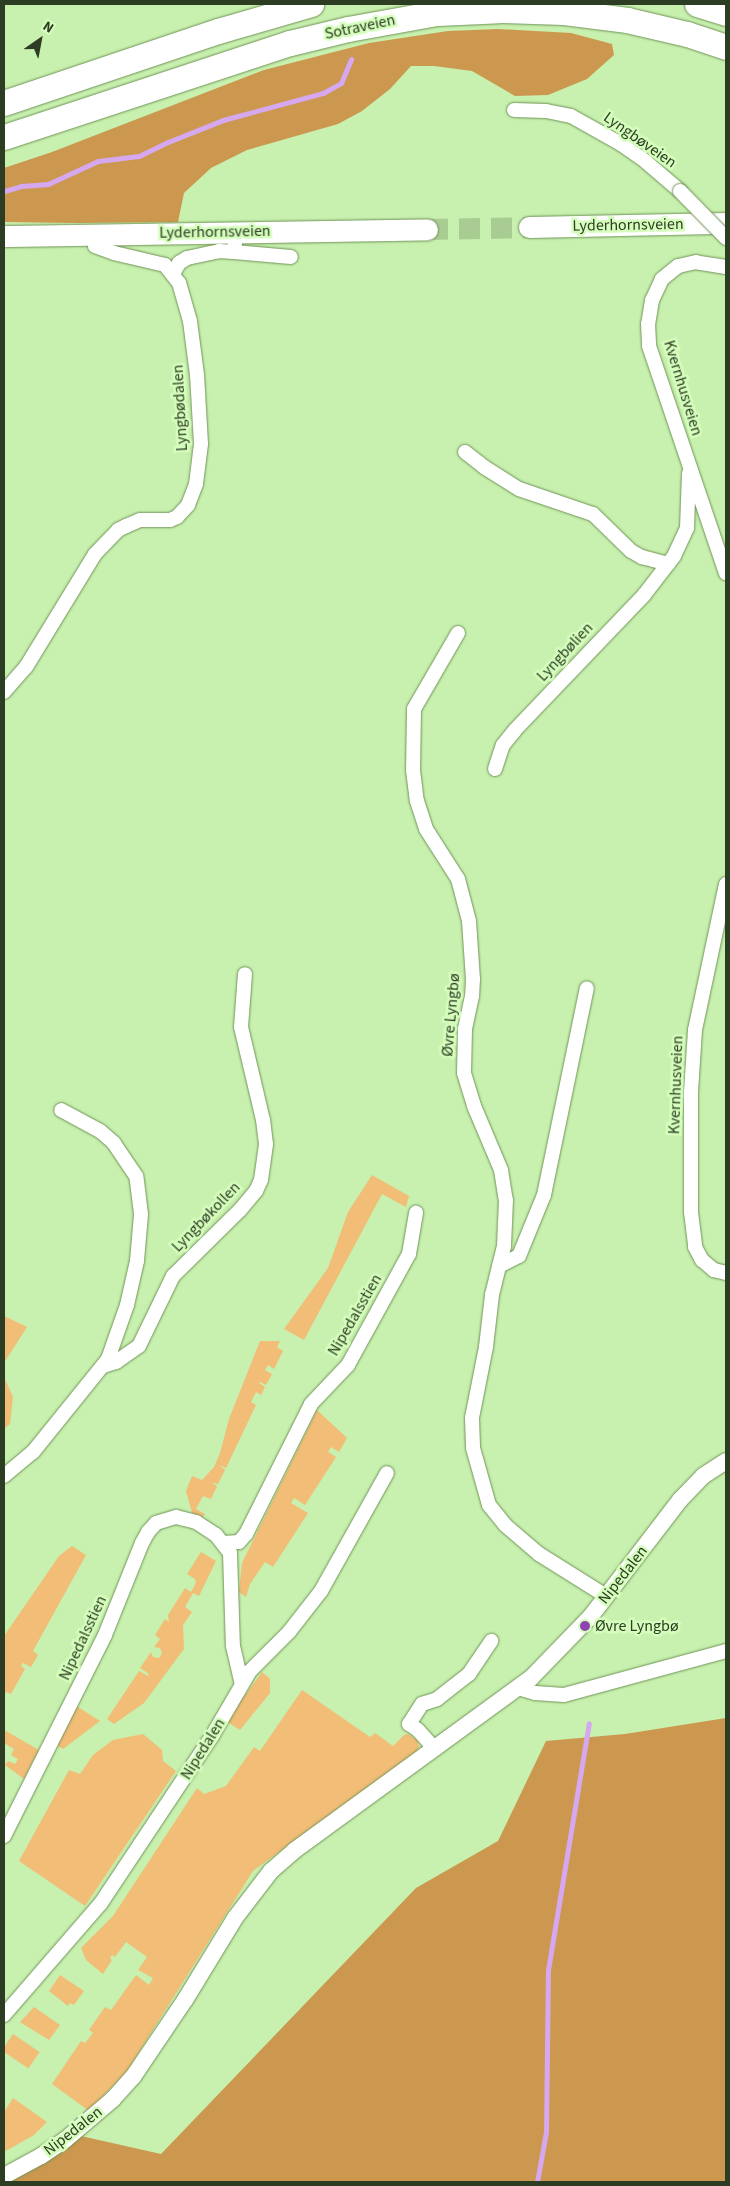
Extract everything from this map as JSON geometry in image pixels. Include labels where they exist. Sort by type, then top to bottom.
[{"type":"highway","points":[[4,103],[218,32],[311,4]]},
{"type":"highway","points":[[697,4],[726,13]]},
{"type":"highway","name":"Sotraveien","points":[[4,137],[290,43],[348,28],[437,13],[502,10],[564,12],[627,20],[687,34],[726,47]]},
{"type":"main road","name":"Lyderhornsveien","points":[[529,227],[726,223]]},
{"type":"main road","name":"Lyderhornsveien","points":[[4,236],[94,234],[235,242],[427,229]]},
{"type":"street","name":"Lyngbøveien","points":[[514,110],[546,111],[571,116],[620,144],[645,161],[680,191],[726,238]]},
{"type":"street","points":[[94,234],[96,246],[114,254],[157,262],[165,265],[173,274],[179,263],[186,258],[235,242],[291,257]]},
{"type":"street","name":"Kvernhusveien","points":[[726,267],[696,262],[678,266],[662,279],[652,300],[648,324],[650,346],[726,573]]},
{"type":"street","name":"Lyngbødalen","points":[[4,692],[26,667],[96,554],[118,530],[140,520],[170,520],[177,517],[188,506],[199,471],[201,444],[200,414],[190,321],[179,283],[173,274]]},
{"type":"street","points":[[465,452],[484,467],[519,489],[593,514],[631,551],[642,557],[668,564]]},
{"type":"street","name":"Lyngbølien","points":[[495,769],[503,745],[515,730],[644,594],[668,564],[682,542],[687,528],[690,467]]},
{"type":"street","name":"Øvre Lyngbø","points":[[458,633],[414,709],[413,770],[418,800],[426,829],[458,879],[469,921],[473,979],[472,996],[465,1029],[464,1073],[474,1106],[498,1161],[505,1184],[506,1222],[492,1295],[486,1347],[472,1418],[472,1448],[482,1483],[494,1512],[521,1541],[606,1596]]},
{"type":"street","name":"Kvernhusveien","points":[[726,884],[695,1030],[691,1092],[691,1212],[695,1247],[702,1260],[714,1270],[726,1273]]},
{"type":"street","name":"Lyngbøkollen","points":[[103,1366],[116,1362],[139,1346],[173,1276],[240,1210],[256,1191],[261,1180],[266,1144],[263,1120],[241,1027],[245,974]]},
{"type":"street","points":[[499,1266],[519,1256],[544,1195],[587,988]]},
{"type":"street","name":"Lyngbøkollen","points":[[4,1476],[33,1452],[103,1366],[127,1305],[137,1261],[140,1237],[139,1191],[136,1176],[114,1143],[100,1131],[61,1110]]},
{"type":"street","name":"Nipedalsstien","points":[[224,1543],[239,1542],[246,1534],[311,1404],[348,1365],[409,1254],[416,1213]]},
{"type":"street","name":"Nipedalen","points":[[4,2176],[41,2156],[65,2140],[113,2099],[133,2076],[176,2014],[240,1911],[271,1871],[295,1850],[518,1688],[571,1639],[680,1500],[703,1476],[726,1461]]},
{"type":"street","name":"Nipedalen","points":[[4,2015],[101,1903],[212,1736],[250,1671],[289,1632],[321,1591],[387,1472]]},
{"type":"street","name":"Nipedalsstien","points":[[4,1836],[105,1635],[148,1532],[156,1523],[176,1517],[207,1527],[224,1543],[230,1553],[232,1564],[233,1646],[242,1684]]},
{"type":"street","points":[[435,1749],[418,1730],[409,1724],[422,1704],[437,1700],[469,1674],[490,1642]]},
{"type":"street","points":[[518,1688],[535,1693],[564,1695],[726,1652]]},
{"type":"shaded area","points":[[498,29],[571,33],[612,44],[614,55],[587,79],[548,95],[515,96],[472,71],[434,66],[411,66],[390,89],[362,111],[338,124],[247,150],[211,168],[184,193],[178,222],[4,222],[4,168],[52,152],[264,70],[369,43],[448,31]]},
{"type":"shaded area","points":[[372,1175],[409,1196],[406,1207],[382,1194],[304,1340],[284,1329],[328,1268],[348,1212]]},
{"type":"shaded area","points":[[4,1316],[27,1327],[4,1363]]},
{"type":"shaded area","points":[[260,1341],[280,1341],[277,1347],[283,1351],[274,1369],[268,1365],[265,1370],[272,1374],[266,1385],[259,1383],[265,1387],[261,1395],[256,1392],[251,1402],[256,1405],[226,1468],[219,1465],[225,1470],[218,1484],[211,1482],[217,1486],[211,1499],[203,1496],[196,1509],[205,1514],[202,1518],[193,1516],[186,1491],[192,1476],[202,1480],[214,1467],[220,1453],[229,1419]]},
{"type":"shaded area","points":[[4,1377],[13,1397],[10,1424],[4,1429]]},
{"type":"shaded area","points":[[317,1410],[347,1438],[339,1452],[331,1447],[328,1452],[336,1457],[305,1505],[294,1498],[291,1503],[308,1513],[273,1567],[265,1562],[250,1584],[246,1597],[239,1592],[242,1563]]},
{"type":"shaded area","points":[[72,1546],[86,1555],[33,1651],[38,1655],[31,1667],[23,1663],[21,1666],[25,1669],[11,1694],[6,1692],[4,1696],[4,1636],[59,1556]]},
{"type":"shaded area","points":[[201,1552],[216,1561],[199,1596],[193,1593],[185,1607],[192,1612],[183,1625],[184,1649],[144,1703],[114,1724],[107,1719],[139,1671],[148,1676],[149,1674],[140,1668],[151,1652],[153,1657],[159,1658],[162,1653],[160,1648],[154,1647],[160,1639],[155,1635],[165,1619],[169,1622],[168,1615],[185,1588],[191,1592],[196,1583],[195,1579],[187,1574]]},
{"type":"shaded area","points":[[262,1672],[270,1679],[270,1693],[240,1730],[226,1721]]},
{"type":"shaded area","points":[[302,1690],[370,1737],[375,1733],[393,1746],[404,1735],[408,1734],[418,1741],[419,1748],[253,1871],[127,2071],[89,2111],[52,2084],[81,2041],[85,2043],[93,2033],[89,2030],[105,2007],[111,2010],[136,1975],[149,1985],[153,1978],[138,1970],[147,1957],[126,1942],[115,1957],[112,1955],[110,1958],[112,1960],[103,1974],[86,1960],[81,1948],[113,1916],[197,1788],[204,1794],[226,1786],[254,1747],[260,1751]]},
{"type":"shaded area","points":[[75,1705],[100,1721],[63,1749],[56,1745]]},
{"type":"shaded area","points":[[726,1718],[726,2182],[4,2182],[72,2134],[161,2154],[416,1888],[498,1841],[546,1741],[625,1734]]},
{"type":"shaded area","points":[[4,1730],[39,1750],[24,1779],[5,1765],[8,1761],[15,1764],[18,1759],[11,1755],[14,1749],[4,1743]]},
{"type":"shaded area","points":[[143,1734],[162,1750],[163,1761],[176,1771],[85,1906],[19,1861],[69,1770],[80,1774],[93,1755],[113,1740]]},
{"type":"shaded area","points":[[60,1975],[84,1991],[74,2005],[70,2003],[68,2006],[49,1991]]},
{"type":"shaded area","points":[[34,2007],[60,2025],[49,2040],[20,2022]]},
{"type":"shaded area","points":[[13,2034],[40,2052],[28,2068],[4,2052],[4,2047]]},
{"type":"shaded area","points":[[13,2098],[47,2122],[34,2135],[4,2152],[4,2112]]},
{"type":"waterway","points":[[4,191],[21,186],[48,184],[98,161],[139,156],[223,120],[323,93],[341,83],[351,59]]},
{"type":"waterway","points":[[537,2182],[546,2132],[548,1970],[589,1723]]},
{"type":"tunnel","points":[[427,229],[529,227]]},
{"type":"place","name":"Øvre Lyngbø","points":[[585,1626]]}]
